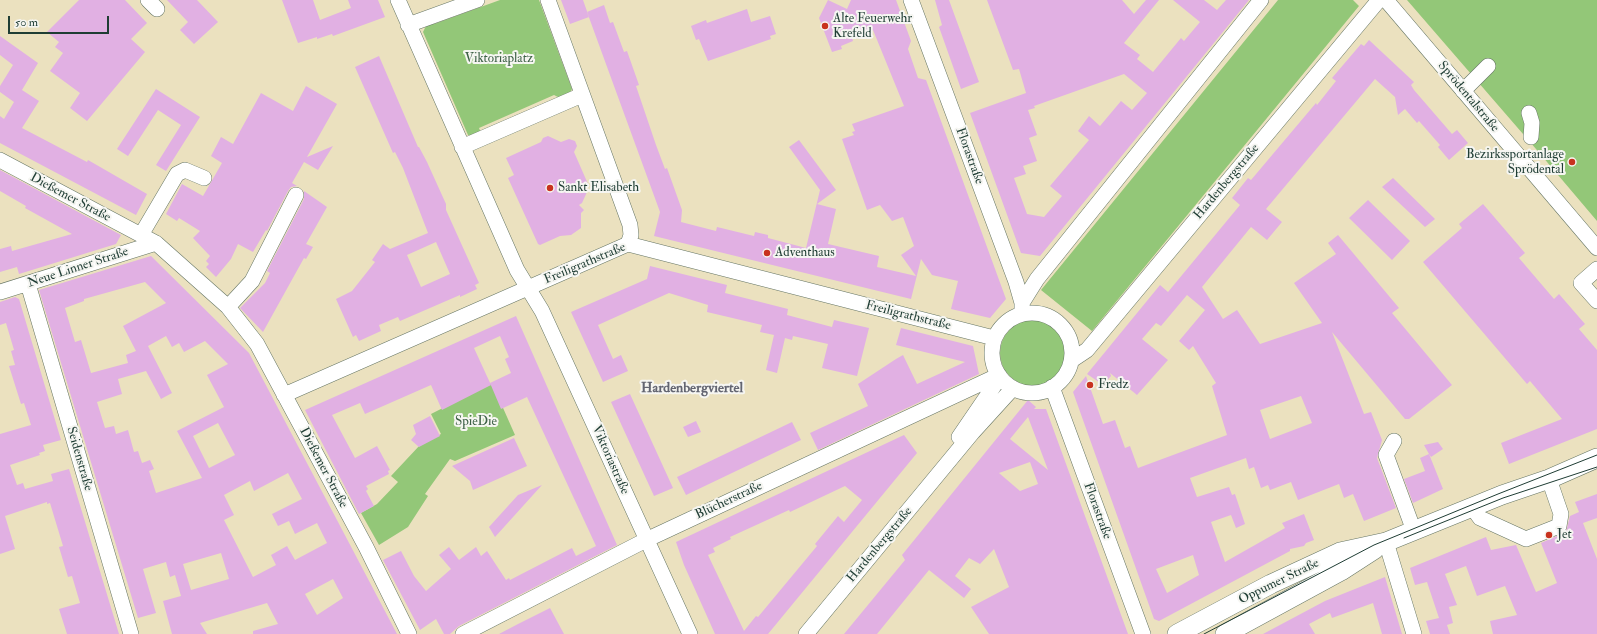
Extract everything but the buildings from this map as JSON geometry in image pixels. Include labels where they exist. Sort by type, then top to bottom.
[{"type":"main road","name":"Oppumer Straße","points":[[1177,634],[1272,584],[1340,552],[1386,542],[1472,507],[1549,479],[1597,458]]},
{"type":"main road","name":"Oppumer Straße","points":[[1549,479],[1597,468]]},
{"type":"main road","name":"Oppumer Straße","points":[[1225,634],[1341,571],[1386,542]]},
{"type":"street","points":[[398,0],[515,265],[528,288]]},
{"type":"street","points":[[408,25],[477,0]]},
{"type":"street","points":[[548,0],[630,225],[631,235],[628,244]]},
{"type":"street","name":"Florastraße","points":[[911,0],[1022,308]]},
{"type":"street","points":[[1052,387],[1033,392],[1013,388],[1000,376],[993,357],[994,338],[1001,327],[1022,308],[1037,279],[1261,0]]},
{"type":"street","name":"Hardenbergstraße","points":[[1052,387],[1064,376],[1072,360],[1087,350],[1379,0]]},
{"type":"street","name":"Sprödentalstraße","points":[[1386,0],[1597,248]]},
{"type":"street","points":[[1463,90],[1488,66]]},
{"type":"street","points":[[462,147],[582,95]]},
{"type":"street","points":[[1524,162],[1522,152],[1529,140],[1532,123],[1529,113]]},
{"type":"street","name":"Dießemer Straße","points":[[0,160],[156,243],[228,307],[257,344],[366,547],[409,634]]},
{"type":"street","points":[[141,235],[177,174],[185,170],[204,178]]},
{"type":"street","points":[[228,307],[252,281],[296,194]]},
{"type":"street","name":"Neue Linner Straße","points":[[0,292],[156,243]]},
{"type":"street","name":"Freiligrathstraße","points":[[284,395],[628,244],[994,338]]},
{"type":"street","points":[[1597,269],[1582,283],[1597,301]]},
{"type":"street","name":"Seidenstraße","points":[[28,284],[131,634]]},
{"type":"street","name":"Viktoriastraße","points":[[528,288],[544,315],[690,634]]},
{"type":"street","points":[[1022,308],[1049,316],[1060,323],[1068,334],[1072,346],[1072,360]]},
{"type":"street","name":"Hardenbergstraße","points":[[954,456],[960,434],[1000,376]]},
{"type":"street","name":"Blücherstraße","points":[[463,634],[646,540],[1000,376]]},
{"type":"street","name":"Florastraße","points":[[1052,387],[1143,634]]},
{"type":"street","name":"Hardenbergstraße","points":[[806,634],[954,456],[1013,388]]},
{"type":"street","points":[[1394,441],[1386,455],[1414,531]]},
{"type":"street","points":[[1472,507],[1480,518],[1526,539],[1559,526],[1561,514],[1549,479]]},
{"type":"street","points":[[1386,542],[1414,634]]},
{"type":"green space","name":"Viktoriaplatz","points":[[500,0],[539,0],[572,89],[570,93],[560,98],[554,95],[479,128],[481,133],[473,136],[468,135],[423,32],[427,24],[433,22],[434,24]]},
{"type":"green space","points":[[1278,0],[1353,0],[1359,6],[1092,331],[1041,290]]},
{"type":"green space","points":[[1407,0],[1597,0],[1597,221],[1536,149]]},
{"type":"green space","points":[[1033,320],[1046,323],[1056,330],[1063,340],[1066,353],[1063,366],[1056,376],[1046,383],[1033,386],[1020,383],[1010,376],[1003,366],[1000,353],[1003,340],[1010,330],[1020,323]]},
{"type":"green space","name":"SpieDie","points":[[492,383],[515,435],[455,461],[450,459],[425,494],[428,496],[408,527],[379,545],[361,513],[377,504],[398,482],[391,476],[420,445],[441,434],[431,414]]},
{"type":"tram line","points":[[1204,634],[1374,545],[1597,455]]},
{"type":"tram line","points":[[1404,538],[1503,498],[1597,467]]},
{"type":"place","name":"Alte Feuerwehr Krefeld","points":[[825,26]]},
{"type":"place","name":"Bezirkssportanlage Sprödental","points":[[1572,162]]},
{"type":"place","name":"Sankt Elisabeth","points":[[550,188]]},
{"type":"place","name":"Adventhaus","points":[[767,253]]},
{"type":"place","name":"Fredz","points":[[1090,385]]},
{"type":"place","name":"Jet","points":[[1549,535]]},
{"type":"district","name":"Hardenbergviertel","points":[[692,389]]}]
